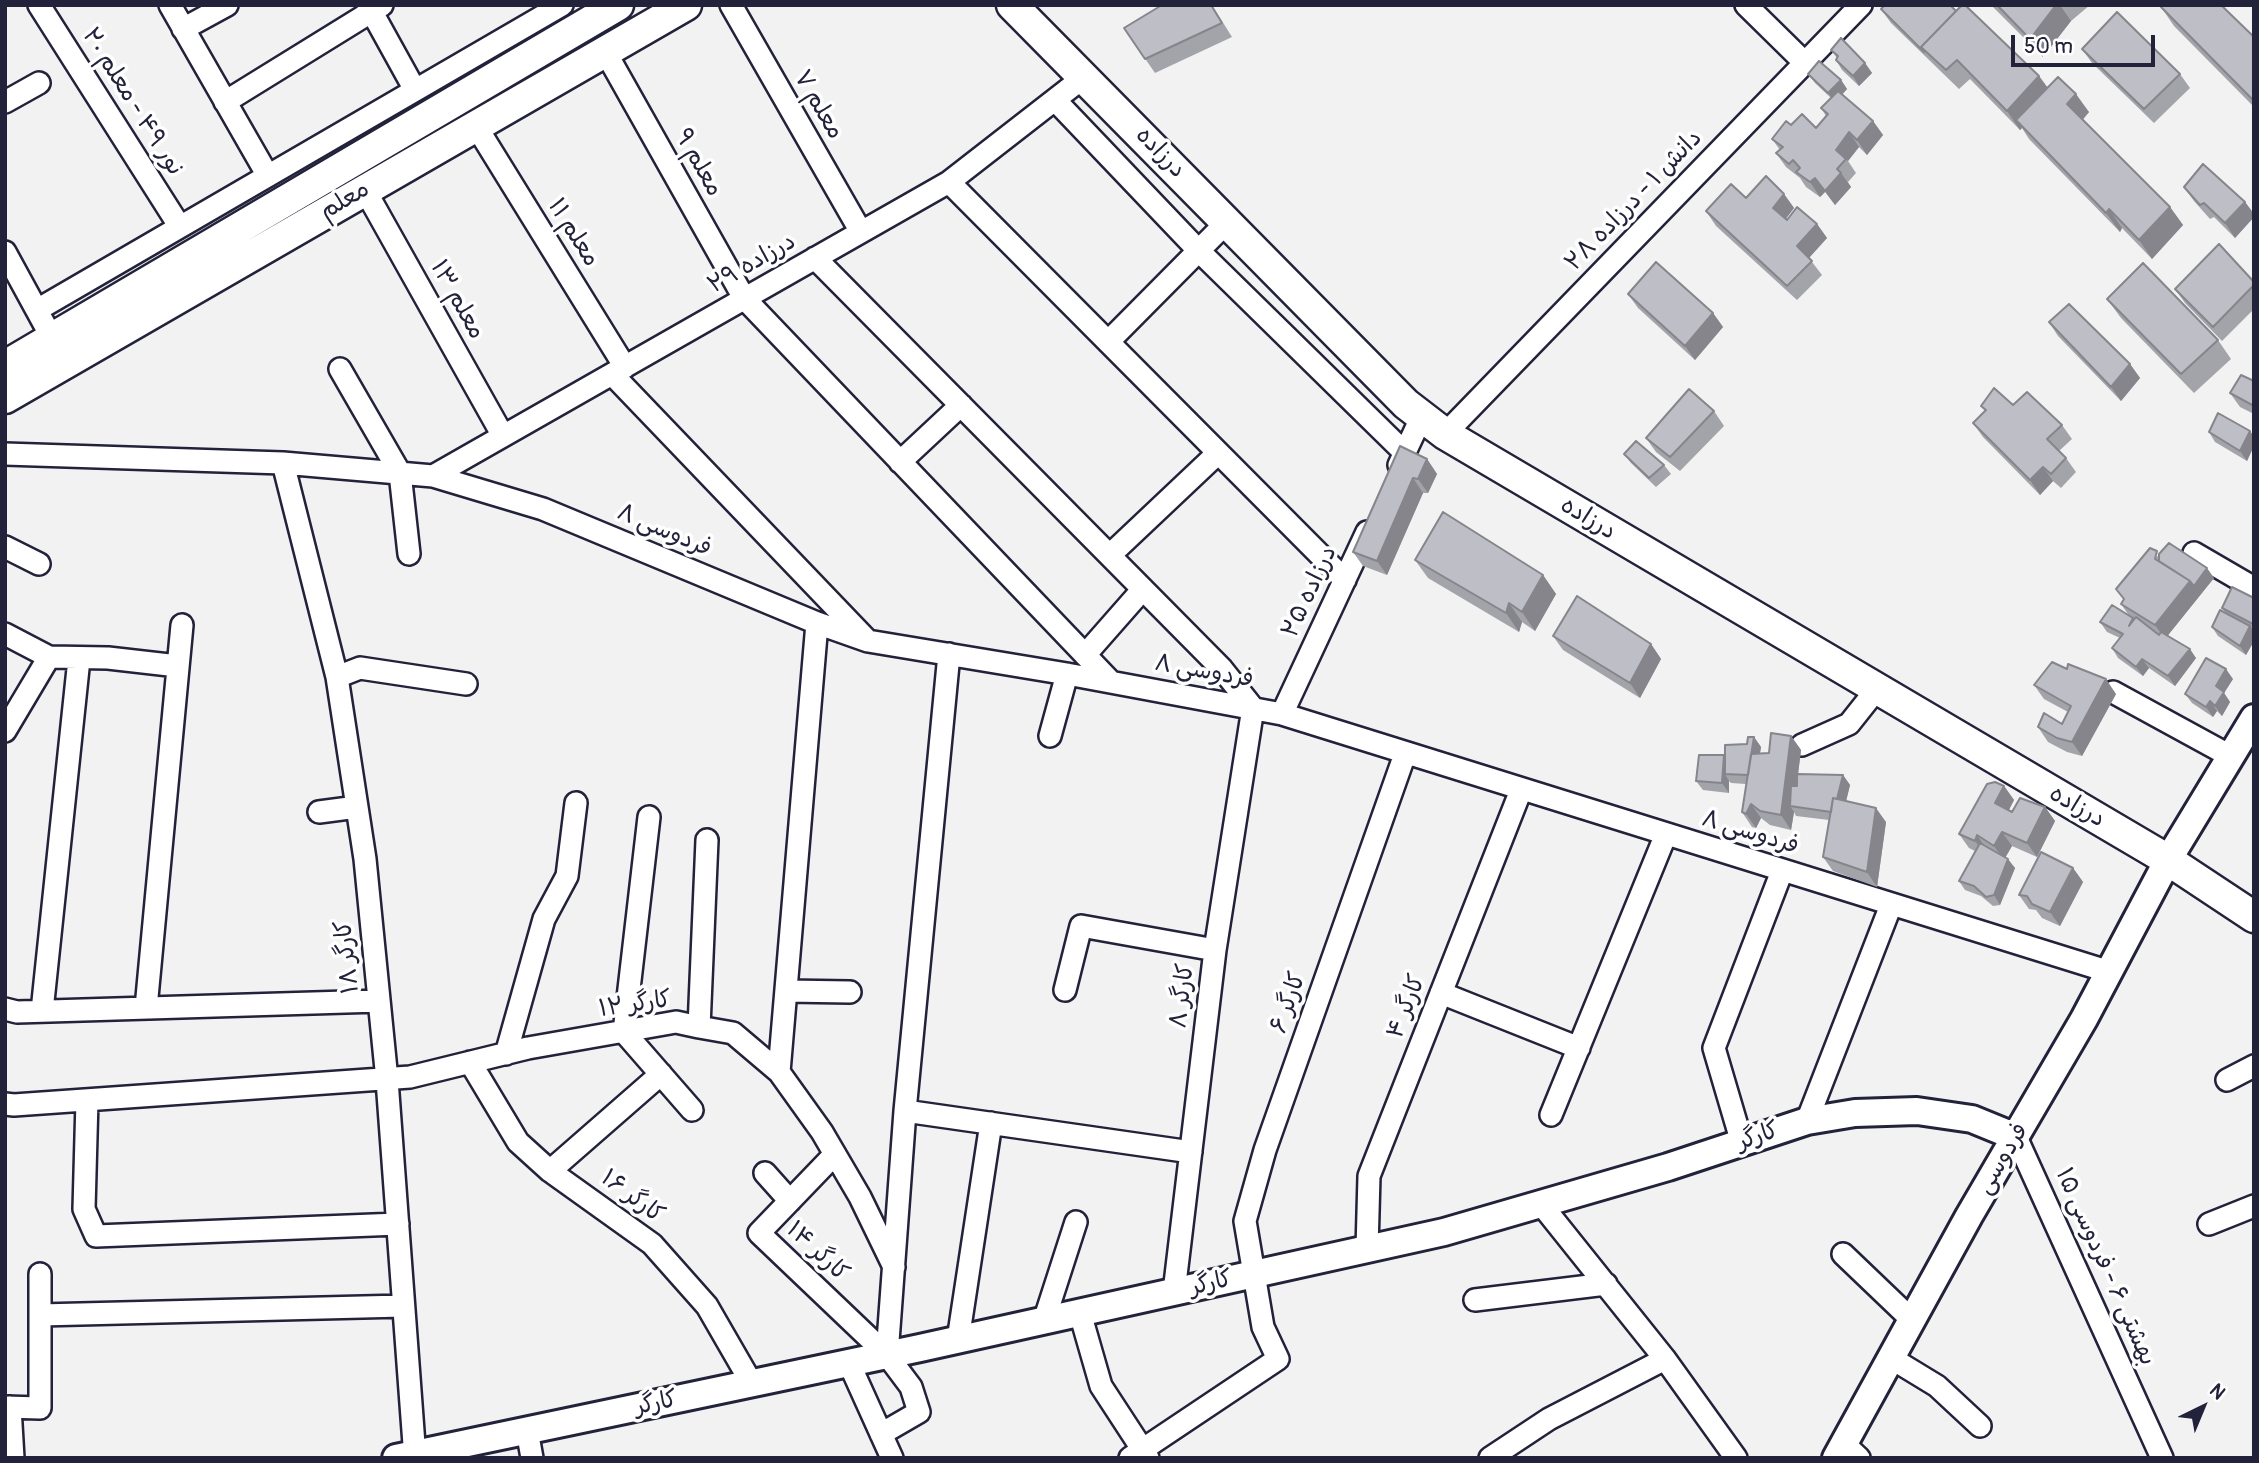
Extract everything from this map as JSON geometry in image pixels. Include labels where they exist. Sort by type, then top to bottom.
[{"type":"main road","name":"معلم","points":[[5,366],[536,53],[582,14],[618,5]]},
{"type":"main road","name":"معلم","points":[[5,398],[686,5]]},
{"type":"main road","name":"درزاده","points":[[1013,5],[1405,404],[1434,425],[1876,690],[2168,860],[2254,917]]},
{"type":"main road","points":[[536,53],[552,83]]},
{"type":"street","name":"نور ۴۹ - معلم ۲۰","points":[[39,5],[180,227]]},
{"type":"street","points":[[170,5],[268,176]]},
{"type":"street","points":[[183,29],[227,5]]},
{"type":"street","points":[[37,310],[562,5]]},
{"type":"street","name":"معلم ۷","points":[[730,5],[861,232]]},
{"type":"street","points":[[1746,5],[1805,63]]},
{"type":"street","name":"دانش ۱ - درزاده ۲۸","points":[[1434,425],[1861,5]]},
{"type":"street","points":[[226,102],[374,7],[415,90]]},
{"type":"street","name":"معلم ۹","points":[[606,53],[744,298],[1111,682]]},
{"type":"street","name":"درزاده ۲۹","points":[[433,476],[949,182],[1084,77]]},
{"type":"street","points":[[5,102],[39,83]]},
{"type":"street","points":[[1055,100],[1199,251],[1405,453]]},
{"type":"street","name":"معلم ۱۱","points":[[476,126],[619,370],[868,641]]},
{"type":"street","points":[[949,182],[1345,580]]},
{"type":"street","name":"معلم ۱۳","points":[[365,190],[503,436]]},
{"type":"street","points":[[1108,342],[1227,222]]},
{"type":"street","points":[[5,252],[53,340]]},
{"type":"street","points":[[816,258],[1222,668],[1253,708]]},
{"type":"street","points":[[340,369],[400,473],[409,554]]},
{"type":"street","points":[[901,462],[961,405]]},
{"type":"street","points":[[1388,488],[1405,453],[1434,425]]},
{"type":"street","points":[[1110,555],[1218,453]]},
{"type":"street","name":"فردوسی ۸","points":[[5,454],[283,463],[433,476],[543,509],[817,624],[868,641],[1282,714],[2110,972]]},
{"type":"street","name":"کارگر ۱۸","points":[[283,463],[337,677],[365,859],[398,1224],[408,1457]]},
{"type":"street","name":"درزاده ۲۵","points":[[1282,714],[1377,511]]},
{"type":"street","points":[[5,547],[39,564]]},
{"type":"street","points":[[2194,553],[2254,588]]},
{"type":"street","points":[[1085,655],[1143,589]]},
{"type":"street","points":[[779,1072],[817,624]]},
{"type":"street","points":[[146,1008],[182,625]]},
{"type":"street","points":[[5,634],[49,657],[108,658],[178,666]]},
{"type":"street","points":[[881,1434],[919,1412],[911,1387],[887,1356],[905,1111],[949,654]]},
{"type":"street","points":[[5,731],[49,657]]},
{"type":"street","points":[[42,1011],[79,659]]},
{"type":"street","points":[[337,677],[360,668],[467,684]]},
{"type":"street","points":[[1049,736],[1067,674]]},
{"type":"street","points":[[1802,745],[1849,723],[1876,690]]},
{"type":"street","points":[[2113,692],[2232,757]]},
{"type":"street","name":"کارگر ۸","points":[[1174,1292],[1215,950],[1253,708]]},
{"type":"street","name":"فردوسی","points":[[1846,1453],[1891,1358],[1969,1216],[2110,972],[2168,860],[2253,720]]},
{"type":"street","name":"کارگر ۶","points":[[1140,1455],[1279,1359],[1263,1327],[1245,1221],[1265,1150],[1405,754]]},
{"type":"street","name":"کارگر ۴","points":[[1367,1249],[1368,1176],[1521,790]]},
{"type":"street","points":[[506,1054],[544,919],[567,876],[576,803]]},
{"type":"street","points":[[319,812],[357,807]]},
{"type":"street","points":[[649,817],[624,1032],[692,1110]]},
{"type":"street","points":[[1551,1115],[1666,834]]},
{"type":"street","points":[[699,1027],[708,840]]},
{"type":"street","points":[[1742,1143],[1714,1048],[1782,870]]},
{"type":"street","points":[[1807,1121],[1891,905]]},
{"type":"street","points":[[1065,990],[1081,926],[1215,950]]},
{"type":"street","points":[[786,991],[850,992]]},
{"type":"street","points":[[1441,993],[1579,1048]]},
{"type":"street","points":[[5,1009],[17,1012],[379,1001]]},
{"type":"street","name":"کارگر ۱۲","points":[[5,1104],[387,1080],[676,1022],[733,1033],[779,1072],[835,1154],[894,1267]]},
{"type":"street","name":"کارگر ۱۶","points":[[470,1062],[518,1142],[550,1171],[652,1244],[708,1306],[752,1384]]},
{"type":"street","points":[[2227,1080],[2254,1066]]},
{"type":"street","points":[[550,1171],[661,1074]]},
{"type":"street","points":[[87,1100],[84,1209],[96,1236],[398,1224]]},
{"type":"street","points":[[905,1111],[1191,1152]]},
{"type":"street","name":"کارگر","points":[[408,1457],[887,1356],[1444,1232],[1668,1167],[1807,1121],[1855,1113],[1917,1111],[1972,1119],[2016,1137]]},
{"type":"street","points":[[958,1340],[991,1123]]},
{"type":"street","name":"بهشتی ۶ - فردوسی ۱۵","points":[[2016,1137],[2162,1458]]},
{"type":"street","name":"کارگر ۱۴","points":[[835,1154],[759,1233],[887,1356]]},
{"type":"street","points":[[765,1173],[790,1201]]},
{"type":"street","points":[[1541,1204],[1665,1359],[1736,1458]]},
{"type":"street","points":[[2209,1224],[2254,1206]]},
{"type":"street","points":[[1044,1321],[1076,1222]]},
{"type":"street","points":[[1843,1255],[1912,1320]]},
{"type":"street","points":[[13,1458],[8,1407],[40,1408],[40,1274]]},
{"type":"street","points":[[1475,1300],[1606,1284]]},
{"type":"street","points":[[40,1315],[403,1306]]},
{"type":"street","points":[[1080,1313],[1101,1385],[1140,1455]]},
{"type":"street","points":[[1891,1358],[1937,1386],[1980,1426]]},
{"type":"street","points":[[1490,1458],[1549,1419],[1665,1359]]},
{"type":"street","points":[[849,1363],[892,1458]]},
{"type":"street","points":[[527,1430],[532,1458]]},
{"type":"building","points":[[1162,5],[1211,5],[1222,23],[1145,59],[1124,28]]},
{"type":"building","points":[[1885,5],[1950,5],[1956,11],[1921,47],[1924,52],[1881,9]]},
{"type":"building","points":[[1962,5],[2039,76],[2007,111],[1957,60],[1946,70],[1921,47]]},
{"type":"building","points":[[1997,5],[2056,5],[2030,39]]},
{"type":"building","points":[[2221,5],[2254,37],[2254,101],[2161,7]]},
{"type":"building","points":[[2117,12],[2180,74],[2144,109],[2082,49]]},
{"type":"building","points":[[1841,38],[1865,63],[1853,76],[1836,60],[1838,56],[1831,50]]},
{"type":"building","points":[[1819,61],[1841,80],[1828,93],[1808,74]]},
{"type":"building","points":[[2058,77],[2076,94],[2067,104],[2170,207],[2139,240],[2109,209],[2106,213],[2016,120]]},
{"type":"building","points":[[1838,91],[1873,121],[1857,140],[1849,132],[1836,150],[1846,159],[1837,169],[1841,173],[1825,191],[1815,178],[1810,182],[1796,172],[1800,168],[1793,160],[1789,164],[1776,153],[1783,147],[1772,139],[1786,121],[1791,125],[1802,114],[1816,128],[1828,114],[1821,108]]},
{"type":"building","points":[[2203,164],[2245,202],[2225,223],[2204,203],[2200,205],[2184,187]]},
{"type":"building","points":[[1766,176],[1784,194],[1773,208],[1787,220],[1797,207],[1817,224],[1797,246],[1812,261],[1787,286],[1706,211],[1731,184],[1746,198]]},
{"type":"building","points":[[2219,244],[2254,285],[2213,327],[2175,289]]},
{"type":"building","points":[[1656,262],[1713,313],[1685,346],[1628,294]]},
{"type":"building","points":[[2143,263],[2218,340],[2181,374],[2107,299]]},
{"type":"building","points":[[2069,304],[2130,364],[2111,387],[2049,322]]},
{"type":"building","points":[[2241,375],[2254,381],[2254,406],[2230,393]]},
{"type":"building","points":[[1994,388],[2013,405],[2027,392],[2062,425],[2047,439],[2066,458],[2051,474],[2043,467],[2030,480],[1973,423],[1986,410],[1981,406]]},
{"type":"building","points":[[1689,389],[1714,411],[1670,457],[1646,438]]},
{"type":"building","points":[[2218,413],[2250,431],[2240,451],[2209,432]]},
{"type":"building","points":[[1636,441],[1664,465],[1649,478],[1624,454]]},
{"type":"building","points":[[1400,446],[1427,459],[1418,479],[1413,478],[1377,561],[1353,552]]},
{"type":"building","points":[[1443,512],[1543,575],[1522,612],[1509,603],[1506,613],[1415,560]]},
{"type":"building","points":[[2169,543],[2207,568],[2194,586],[2159,561],[2159,554]]},
{"type":"building","points":[[2150,548],[2157,551],[2155,559],[2190,581],[2155,625],[2121,604],[2124,599],[2116,589]]},
{"type":"building","points":[[2232,587],[2254,598],[2253,624],[2222,608]]},
{"type":"building","points":[[1577,596],[1651,644],[1630,683],[1553,636]]},
{"type":"building","points":[[2112,605],[2133,618],[2129,626],[2136,617],[2159,635],[2161,632],[2190,649],[2168,676],[2142,659],[2136,667],[2112,648],[2123,634],[2100,622]]},
{"type":"building","points":[[2220,610],[2250,626],[2240,646],[2212,627]]},
{"type":"building","points":[[2206,658],[2226,669],[2216,686],[2224,692],[2215,706],[2210,701],[2206,707],[2185,694]]},
{"type":"building","points":[[2052,662],[2067,669],[2068,664],[2106,679],[2072,742],[2057,738],[2038,727],[2044,713],[2062,724],[2071,706],[2034,685]]},
{"type":"building","points":[[1771,733],[1791,736],[1781,815],[1760,811],[1751,804],[1746,814],[1742,812],[1751,754],[1769,753]]},
{"type":"building","points":[[1748,737],[1754,737],[1748,775],[1725,774],[1725,745],[1747,744]]},
{"type":"building","points":[[1699,755],[1724,755],[1722,783],[1696,781]]},
{"type":"building","points":[[1797,774],[1843,775],[1837,799],[1833,798],[1831,812],[1790,806],[1791,786],[1797,786]]},
{"type":"building","points":[[1995,782],[2004,786],[1995,803],[2012,812],[2020,798],[2045,807],[2027,843],[2002,832],[1994,846],[1977,835],[1975,841],[1959,834],[1987,784]]},
{"type":"building","points":[[1833,798],[1876,808],[1867,872],[1823,857]]},
{"type":"building","points":[[1980,843],[2008,859],[1994,895],[1986,897],[1974,886],[1959,881]]},
{"type":"building","points":[[2041,852],[2073,868],[2050,912],[2032,904],[2027,896],[2019,895]]}]
